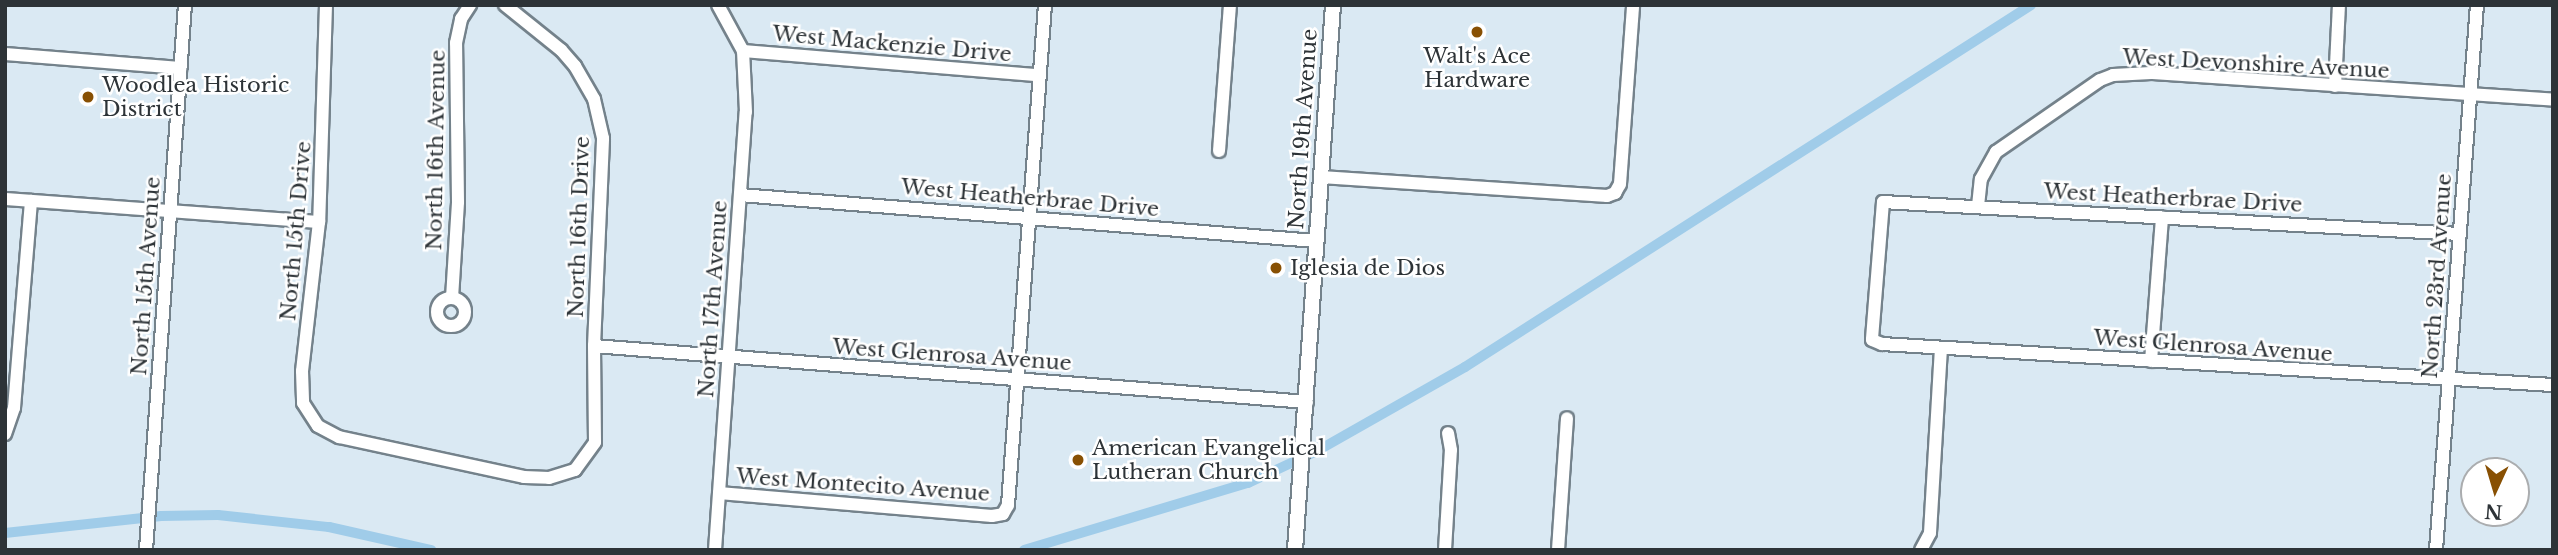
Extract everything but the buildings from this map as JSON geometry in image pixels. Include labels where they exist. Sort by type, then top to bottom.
[{"type":"main road","name":"North 19th Avenue","points":[[1295,550],[1333,5]]},
{"type":"street","name":"North 15th Avenue","points":[[146,550],[185,5]]},
{"type":"street","name":"North 15th Drive","points":[[326,5],[319,222],[300,392],[310,416],[326,433],[339,438],[524,477],[549,478],[565,474]]},
{"type":"street","name":"North 16th Avenue","points":[[452,298],[458,202],[456,43],[461,19],[470,5]]},
{"type":"street","name":"North 16th Drive","points":[[505,5],[541,32],[575,66],[594,99],[599,118],[603,159],[594,346],[595,442],[584,461],[565,474]]},
{"type":"street","points":[[718,5],[743,51]]},
{"type":"street","points":[[1017,380],[1045,5]]},
{"type":"street","points":[[1219,151],[1230,5]]},
{"type":"street","points":[[1321,177],[1607,196],[1615,194],[1620,184],[1633,5]]},
{"type":"street","points":[[2334,86],[2340,5]]},
{"type":"street","name":"North 23rd Avenue","points":[[2436,550],[2477,5]]},
{"type":"street","name":"West Mackenzie Drive","points":[[743,51],[1038,75]]},
{"type":"street","name":"North 17th Avenue","points":[[715,550],[746,112],[743,51]]},
{"type":"street","points":[[5,54],[180,68]]},
{"type":"street","name":"West Devonshire Avenue","points":[[1978,206],[1981,179],[1996,152],[2100,80],[2113,75],[2151,73],[2553,100]]},
{"type":"street","name":"West Heatherbrae Drive","points":[[740,195],[1317,241]]},
{"type":"street","points":[[5,199],[319,222]]},
{"type":"street","points":[[6,433],[14,408],[31,201]]},
{"type":"street","name":"West Heatherbrae Drive","points":[[1872,340],[1883,202],[2460,234]]},
{"type":"street","points":[[2151,361],[2162,217]]},
{"type":"street","name":"West Glenrosa Avenue","points":[[1872,340],[1882,344],[1941,348],[2553,385]]},
{"type":"street","name":"West Glenrosa Avenue","points":[[594,346],[1307,402]]},
{"type":"street","points":[[1921,550],[1930,533],[1941,348]]},
{"type":"street","name":"West Montecito Avenue","points":[[719,494],[992,516],[1003,514],[1008,505],[1017,380]]},
{"type":"street","points":[[1558,550],[1567,418]]},
{"type":"street","points":[[1445,550],[1451,450],[1448,433]]},
{"type":"waterway","points":[[1024,550],[1248,483],[1317,451],[1465,367],[2031,5]]},
{"type":"waterway","points":[[5,533],[161,516],[218,515],[329,527],[431,550]]},
{"type":"place","name":"Walt's Ace Hardware","points":[[1477,32]]},
{"type":"place","name":"Woodlea Historic District","points":[[88,97]]},
{"type":"place","name":"Iglesia de Dios","points":[[1276,268]]},
{"type":"place","name":"American Evangelical Lutheran Church","points":[[1078,460]]}]
